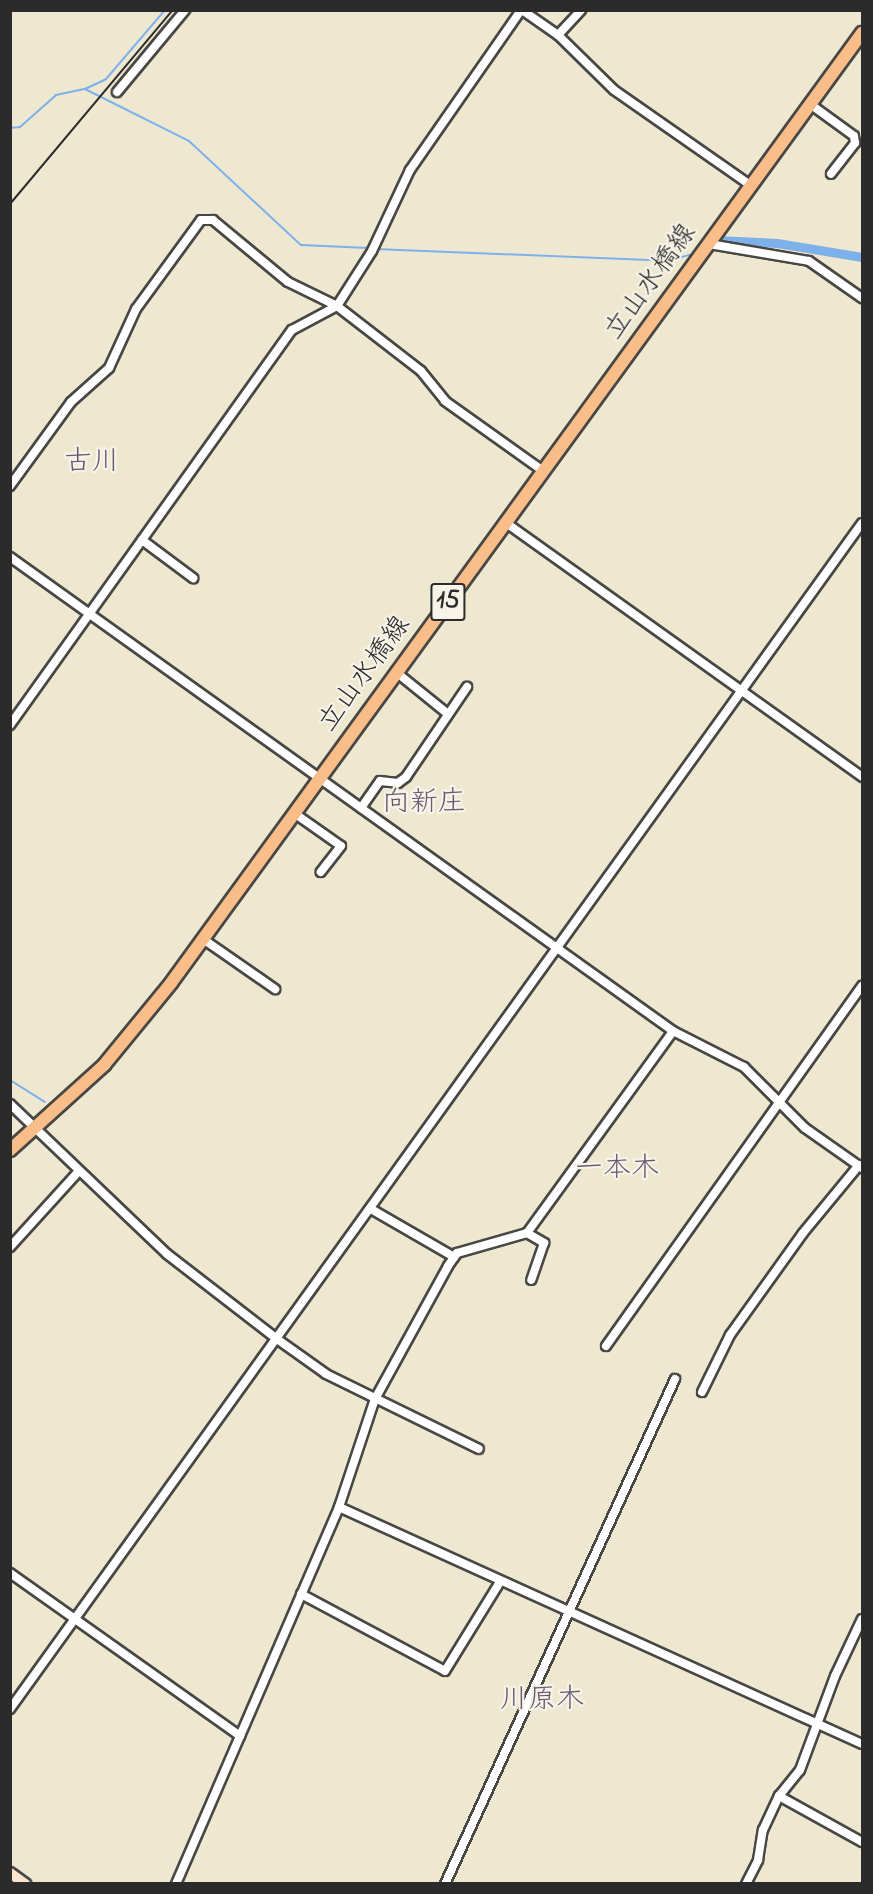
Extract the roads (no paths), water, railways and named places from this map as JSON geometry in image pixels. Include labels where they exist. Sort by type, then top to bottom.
[{"type":"main road","name":"立山水橋線","points":[[10,1150],[104,1065],[203,939],[862,33]]},
{"type":"street","points":[[117,92],[185,10]]},
{"type":"street","points":[[10,725],[292,330],[337,306],[372,251],[410,170],[522,10],[558,35],[614,90],[750,185]]},
{"type":"street","points":[[558,35],[580,10]]},
{"type":"street","points":[[810,104],[854,136],[855,143],[831,174]]},
{"type":"street","points":[[10,486],[71,402],[109,368],[136,309],[201,220],[213,219],[288,282],[337,306],[421,371],[445,401],[543,471]]},
{"type":"street","points":[[709,244],[809,261],[862,298]]},
{"type":"street","points":[[505,522],[862,777]]},
{"type":"street","points":[[10,1709],[744,692],[862,523]]},
{"type":"street","points":[[142,540],[193,578]]},
{"type":"street","points":[[10,557],[672,1030],[744,1067],[778,1105],[861,1166],[803,1233],[730,1335],[702,1392]]},
{"type":"street","points":[[396,672],[448,714]]},
{"type":"street","points":[[361,808],[380,781],[398,783],[406,777],[467,687]]},
{"type":"street","points":[[294,813],[341,846],[321,872]]},
{"type":"street","points":[[203,939],[275,989]]},
{"type":"street","points":[[606,1346],[862,986]]},
{"type":"street","points":[[176,1884],[339,1507],[375,1400],[453,1257],[457,1253],[527,1233],[672,1030]]},
{"type":"street","points":[[10,1104],[167,1254],[277,1339],[326,1374],[375,1400],[418,1416],[479,1449]]},
{"type":"street","points":[[10,1247],[79,1171]]},
{"type":"street","points":[[371,1209],[453,1257]]},
{"type":"street","points":[[527,1233],[544,1243],[531,1280]]},
{"type":"street","points":[[445,1884],[675,1379]]},
{"type":"street","points":[[339,1507],[568,1613],[862,1744]]},
{"type":"street","points":[[10,1573],[240,1736]]},
{"type":"street","points":[[301,1594],[445,1671],[500,1581]]},
{"type":"street","points":[[746,1884],[758,1860],[763,1830],[779,1796],[800,1770],[820,1725],[836,1676],[862,1619]]},
{"type":"street","points":[[779,1796],[862,1842]]},
{"type":"street","points":[[10,1873],[25,1884]]},
{"type":"waterway","points":[[85,89],[106,79],[165,10]]},
{"type":"waterway","points":[[10,128],[20,127],[56,95],[85,89],[189,141],[301,245],[369,248]]},
{"type":"waterway","points":[[718,240],[777,243],[862,257]]},
{"type":"waterway","points":[[375,249],[668,261],[692,254]]},
{"type":"waterway","points":[[10,1080],[45,1102]]},
{"type":"railway","points":[[10,204],[173,10]]},
{"type":"district","name":"古川","points":[[92,463]]},
{"type":"district","name":"向新庄","points":[[424,804]]},
{"type":"district","name":"一本木","points":[[617,1170]]},
{"type":"district","name":"川原木","points":[[542,1701]]}]
